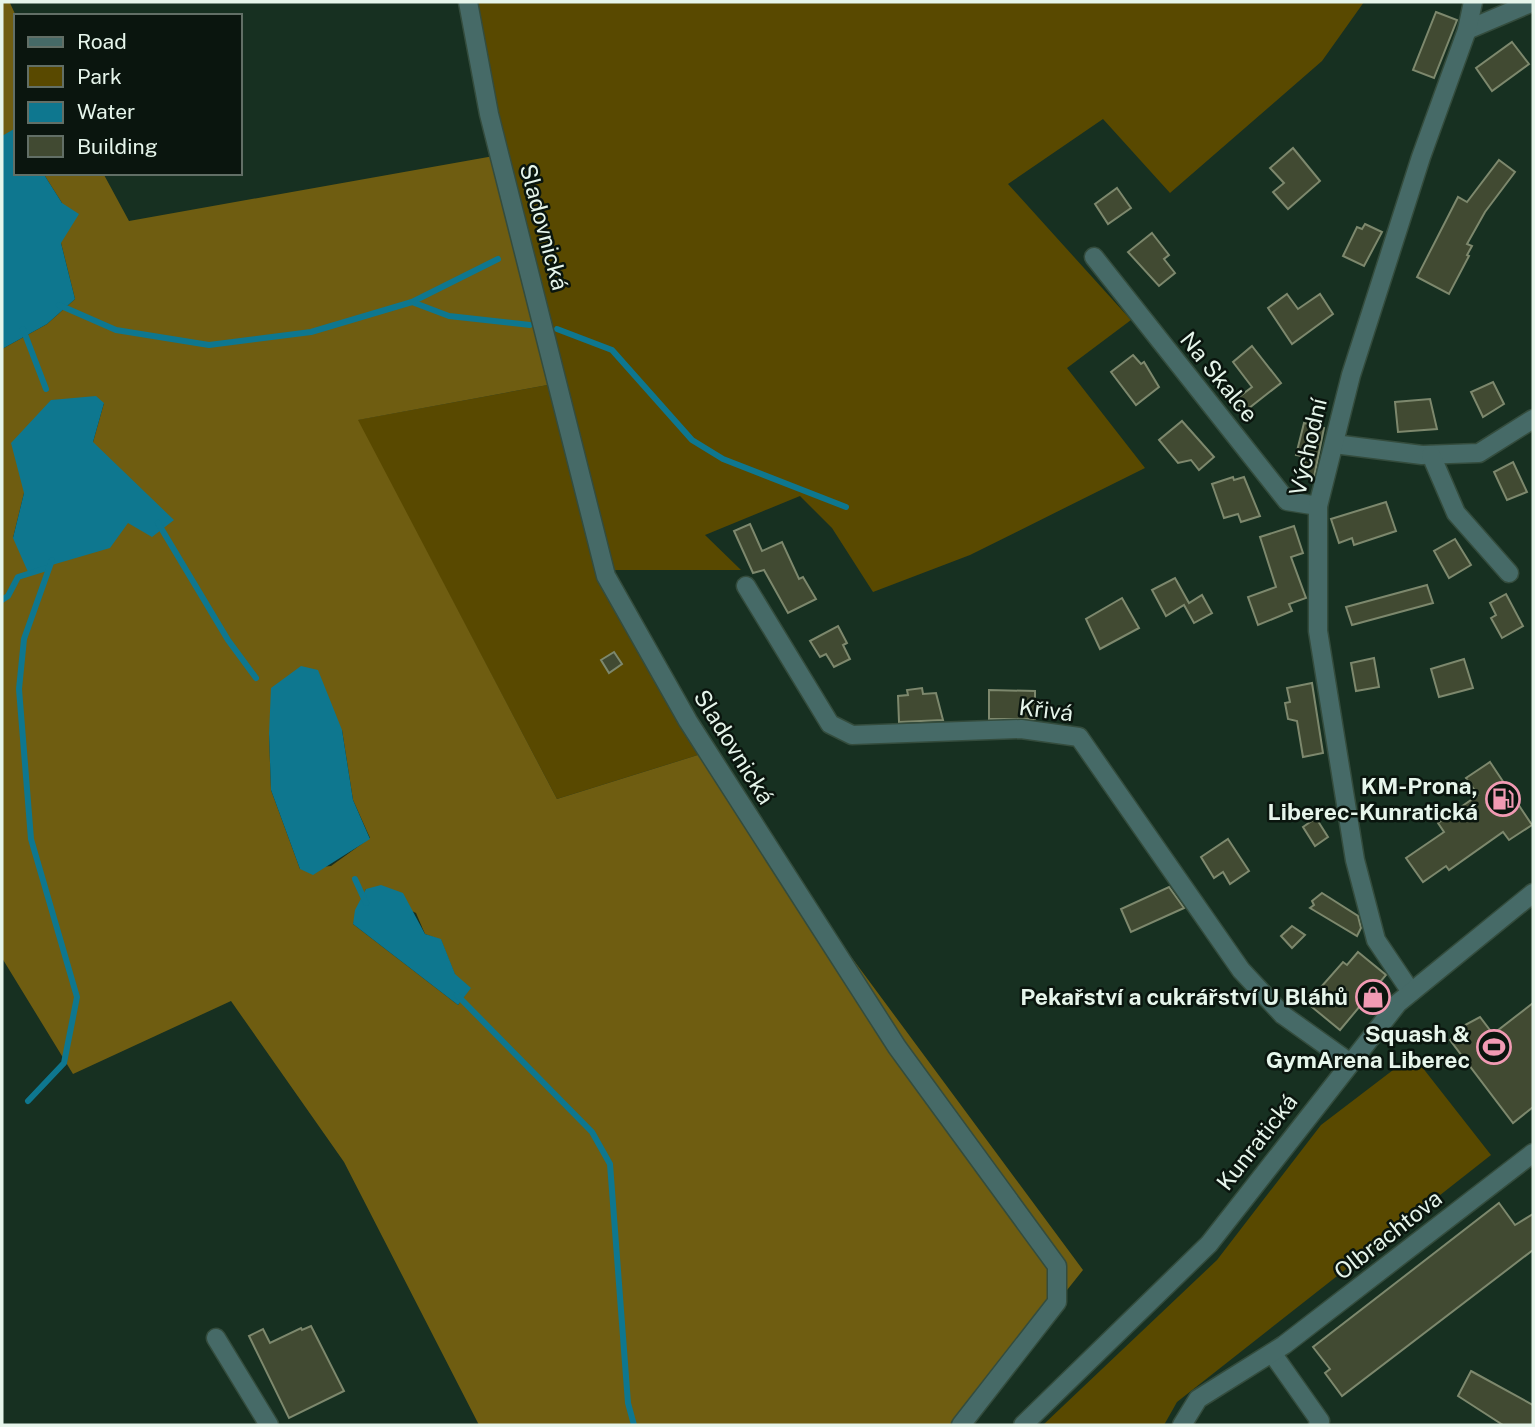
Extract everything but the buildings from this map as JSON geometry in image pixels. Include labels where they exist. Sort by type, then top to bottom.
[{"type":"street","name":"Sladovnická","points":[[468,2],[489,114],[606,576],[688,721],[897,1047],[1057,1266],[1057,1302],[961,1425]]},
{"type":"street","name":"Východní","points":[[1411,992],[1376,940],[1356,860],[1318,631],[1318,506],[1351,375],[1413,183],[1467,30],[1473,2]]},
{"type":"street","points":[[1467,30],[1533,2]]},
{"type":"street","name":"Na Skalce","points":[[1094,257],[1287,502],[1318,506]]},
{"type":"street","points":[[1334,444],[1431,455],[1479,453],[1533,419]]},
{"type":"street","points":[[1431,455],[1456,513],[1509,573]]},
{"type":"street","name":"Křivá","points":[[746,586],[830,724],[852,735],[1021,729],[1079,737],[1241,970],[1283,1015],[1349,1062]]},
{"type":"street","name":"Kunratická","points":[[1023,1425],[1209,1244],[1349,1062],[1398,1003],[1533,893]]},
{"type":"street","name":"Olbrachtova","points":[[1182,1425],[1198,1399],[1272,1353],[1533,1153]]},
{"type":"street","points":[[216,1338],[269,1425]]},
{"type":"street","points":[[1272,1353],[1320,1421],[1318,1425]]},
{"type":"green space","points":[[476,2],[1364,2],[1322,61],[1170,193],[1103,119],[1008,184],[1131,320],[1067,368],[1145,468],[970,555],[873,592],[832,528],[800,496],[705,535],[741,570],[599,570],[701,754],[557,799],[357,420],[553,384]]},
{"type":"green space","points":[[1415,1058],[1491,1155],[1177,1402],[1164,1425],[1043,1425],[1217,1260],[1321,1125],[1397,1067]]},
{"type":"shaded area","points":[[2,2],[13,2],[10,3],[15,14],[14,132],[2,136]]},
{"type":"shaded area","points":[[505,154],[553,384],[358,420],[557,799],[701,754],[1083,1270],[964,1419],[962,1425],[479,1425],[344,1162],[231,1001],[73,1074],[2,958],[2,349],[47,324],[75,299],[61,243],[62,203],[44,175],[104,175],[129,221]],"holes":[[[104,403],[93,442],[13,538],[24,493]],[[342,730],[353,800],[370,838],[331,866],[300,869],[271,790],[269,734]],[[366,889],[416,913],[425,934],[441,940],[455,975],[470,988],[458,1005],[353,924]]]},
{"type":"water","points":[[14,129],[14,175],[44,175],[62,203],[79,214],[61,243],[75,299],[47,324],[2,349],[2,136]]},
{"type":"water","points":[[96,396],[104,403],[93,442],[174,520],[152,537],[128,523],[110,548],[28,572],[13,538],[24,493],[11,443],[51,400]]},
{"type":"water","points":[[301,666],[318,670],[342,730],[353,800],[370,839],[313,875],[300,869],[271,790],[271,688]]},
{"type":"water","points":[[381,885],[403,893],[425,934],[441,939],[455,974],[471,988],[458,1005],[353,924],[355,910],[366,889]]},
{"type":"waterway","points":[[412,302],[498,259]]},
{"type":"waterway","points":[[59,305],[116,330],[209,345],[311,332],[412,302],[449,316],[530,325]]},
{"type":"waterway","points":[[23,329],[46,389]]},
{"type":"waterway","points":[[557,329],[612,350],[692,440],[723,459],[846,507]]},
{"type":"waterway","points":[[158,523],[228,640],[256,678]]},
{"type":"waterway","points":[[28,1101],[64,1063],[77,997],[31,839],[19,689],[24,639],[52,560]]},
{"type":"waterway","points":[[2,600],[8,596],[18,577],[47,568]]},
{"type":"waterway","points":[[355,879],[366,903]]},
{"type":"waterway","points":[[457,995],[592,1132],[610,1164],[628,1403],[634,1425]]},
{"type":"place","name":"KM-Prona, Liberec-Kunratická","points":[[1503,799]]},
{"type":"place","name":"Pekařství a cukrářství U Bláhů","points":[[1373,997]]},
{"type":"place","name":"Squash & GymArena Liberec","points":[[1494,1047]]}]
